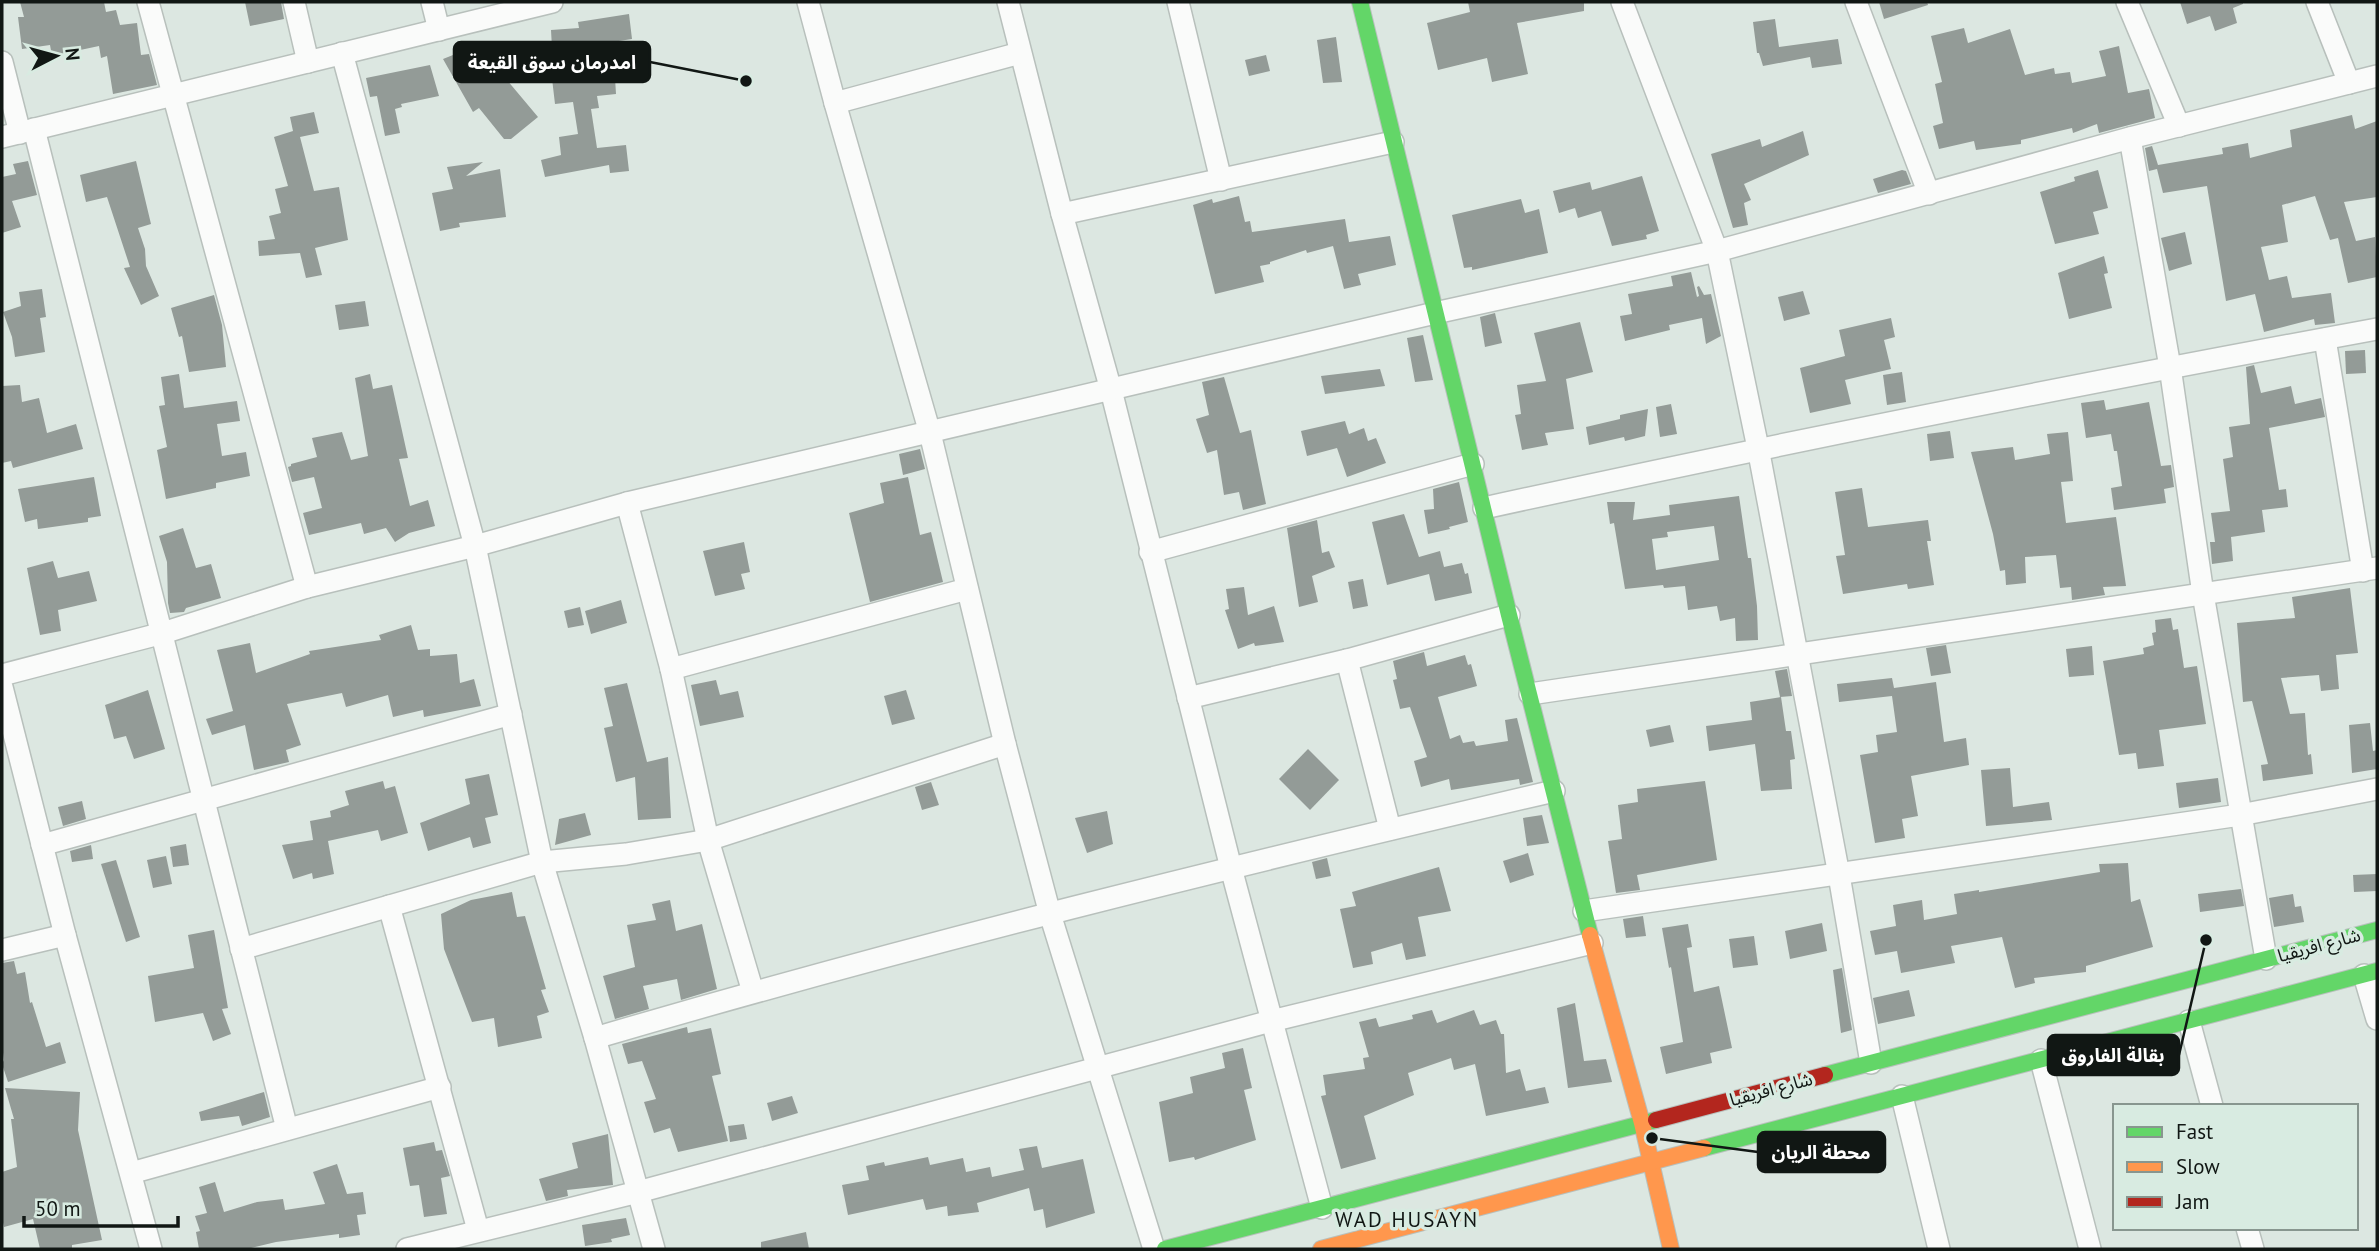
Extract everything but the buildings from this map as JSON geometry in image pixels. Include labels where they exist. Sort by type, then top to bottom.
[{"type":"street","points":[[148,2],[307,587]]},
{"type":"street","points":[[294,2],[308,62]]},
{"type":"street","points":[[432,2],[439,30]]},
{"type":"street","points":[[808,2],[930,433],[1005,744],[1050,914],[1154,1249]]},
{"type":"street","points":[[1008,2],[1062,214],[1111,390],[1231,868],[1322,1208]]},
{"type":"street","points":[[1178,2],[1221,180]]},
{"type":"street","points":[[1360,2],[1509,615],[1592,943],[1642,1123],[1671,1249]]},
{"type":"street","points":[[1622,2],[1717,251],[1758,448],[1839,875],[1871,1063]]},
{"type":"street","points":[[1856,2],[1928,194]]},
{"type":"street","points":[[2127,2],[2179,126]]},
{"type":"street","points":[[2317,2],[2349,83]]},
{"type":"street","points":[[19,133],[542,3]]},
{"type":"street","points":[[342,53],[475,546],[542,862],[595,1038],[653,1249]]},
{"type":"street","points":[[835,103],[1020,53]]},
{"type":"street","points":[[2,62],[19,133],[163,633],[287,1129]]},
{"type":"street","points":[[2,675],[163,633],[307,587],[475,546],[627,503],[1435,313],[1717,251],[2130,138],[2377,76]]},
{"type":"street","points":[[2130,138],[2171,367],[2203,594],[2266,959]]},
{"type":"street","points":[[1062,214],[1393,142]]},
{"type":"street","points":[[1484,508],[1758,448],[2377,329]]},
{"type":"street","points":[[1530,694],[2370,570],[2325,339]]},
{"type":"street","points":[[1150,552],[1473,464]]},
{"type":"street","points":[[627,503],[671,669],[708,840],[753,992]]},
{"type":"street","points":[[671,669],[967,589]]},
{"type":"street","points":[[1188,698],[1347,660],[1509,615]]},
{"type":"street","points":[[1347,660],[1390,829]]},
{"type":"street","points":[[2,687],[65,935],[151,1249]]},
{"type":"street","points":[[42,845],[511,714]]},
{"type":"street","points":[[241,949],[542,862],[626,855],[708,840],[1005,744]]},
{"type":"street","points":[[1584,911],[2240,815],[2377,789]]},
{"type":"street","points":[[595,1038],[753,992],[1050,914],[1554,791]]},
{"type":"street","points":[[388,906],[478,1230]]},
{"type":"street","name":"شارع افريقيا","points":[[1165,1249],[2377,930]]},
{"type":"street","points":[[2,950],[65,935]]},
{"type":"street","points":[[407,1249],[638,1192],[1271,1021],[1592,943]]},
{"type":"street","points":[[1321,1249],[2371,973],[2377,1019]]},
{"type":"street","points":[[2189,1021],[2212,1104]]},
{"type":"street","points":[[2041,1060],[2090,1249]]},
{"type":"street","points":[[131,1172],[440,1087]]},
{"type":"street","points":[[1902,1096],[1939,1249]]},
{"type":"street","points":[[2248,1230],[2253,1249]]},
{"type":"traffic: fast","points":[[1360,2],[1590,935]]},
{"type":"traffic: fast","points":[[1825,1075],[2377,930]]},
{"type":"traffic: fast","points":[[1704,1148],[2377,971]]},
{"type":"traffic: fast","points":[[1165,1249],[1656,1120]]},
{"type":"traffic: slow","points":[[1590,935],[1642,1123],[1671,1249]]},
{"type":"traffic: slow","points":[[1321,1249],[1704,1148]]},
{"type":"traffic: jam","points":[[1656,1120],[1825,1075]]},
{"type":"place","name":"امدرمان سوق القيعة","points":[[746,81]]},
{"type":"place","name":"بقالة الفاروق","points":[[2206,940]]},
{"type":"place","name":"محطة الريان","points":[[1652,1138]]},
{"type":"district","name":"WAD HUSAYN","points":[[1407,1219]]}]
